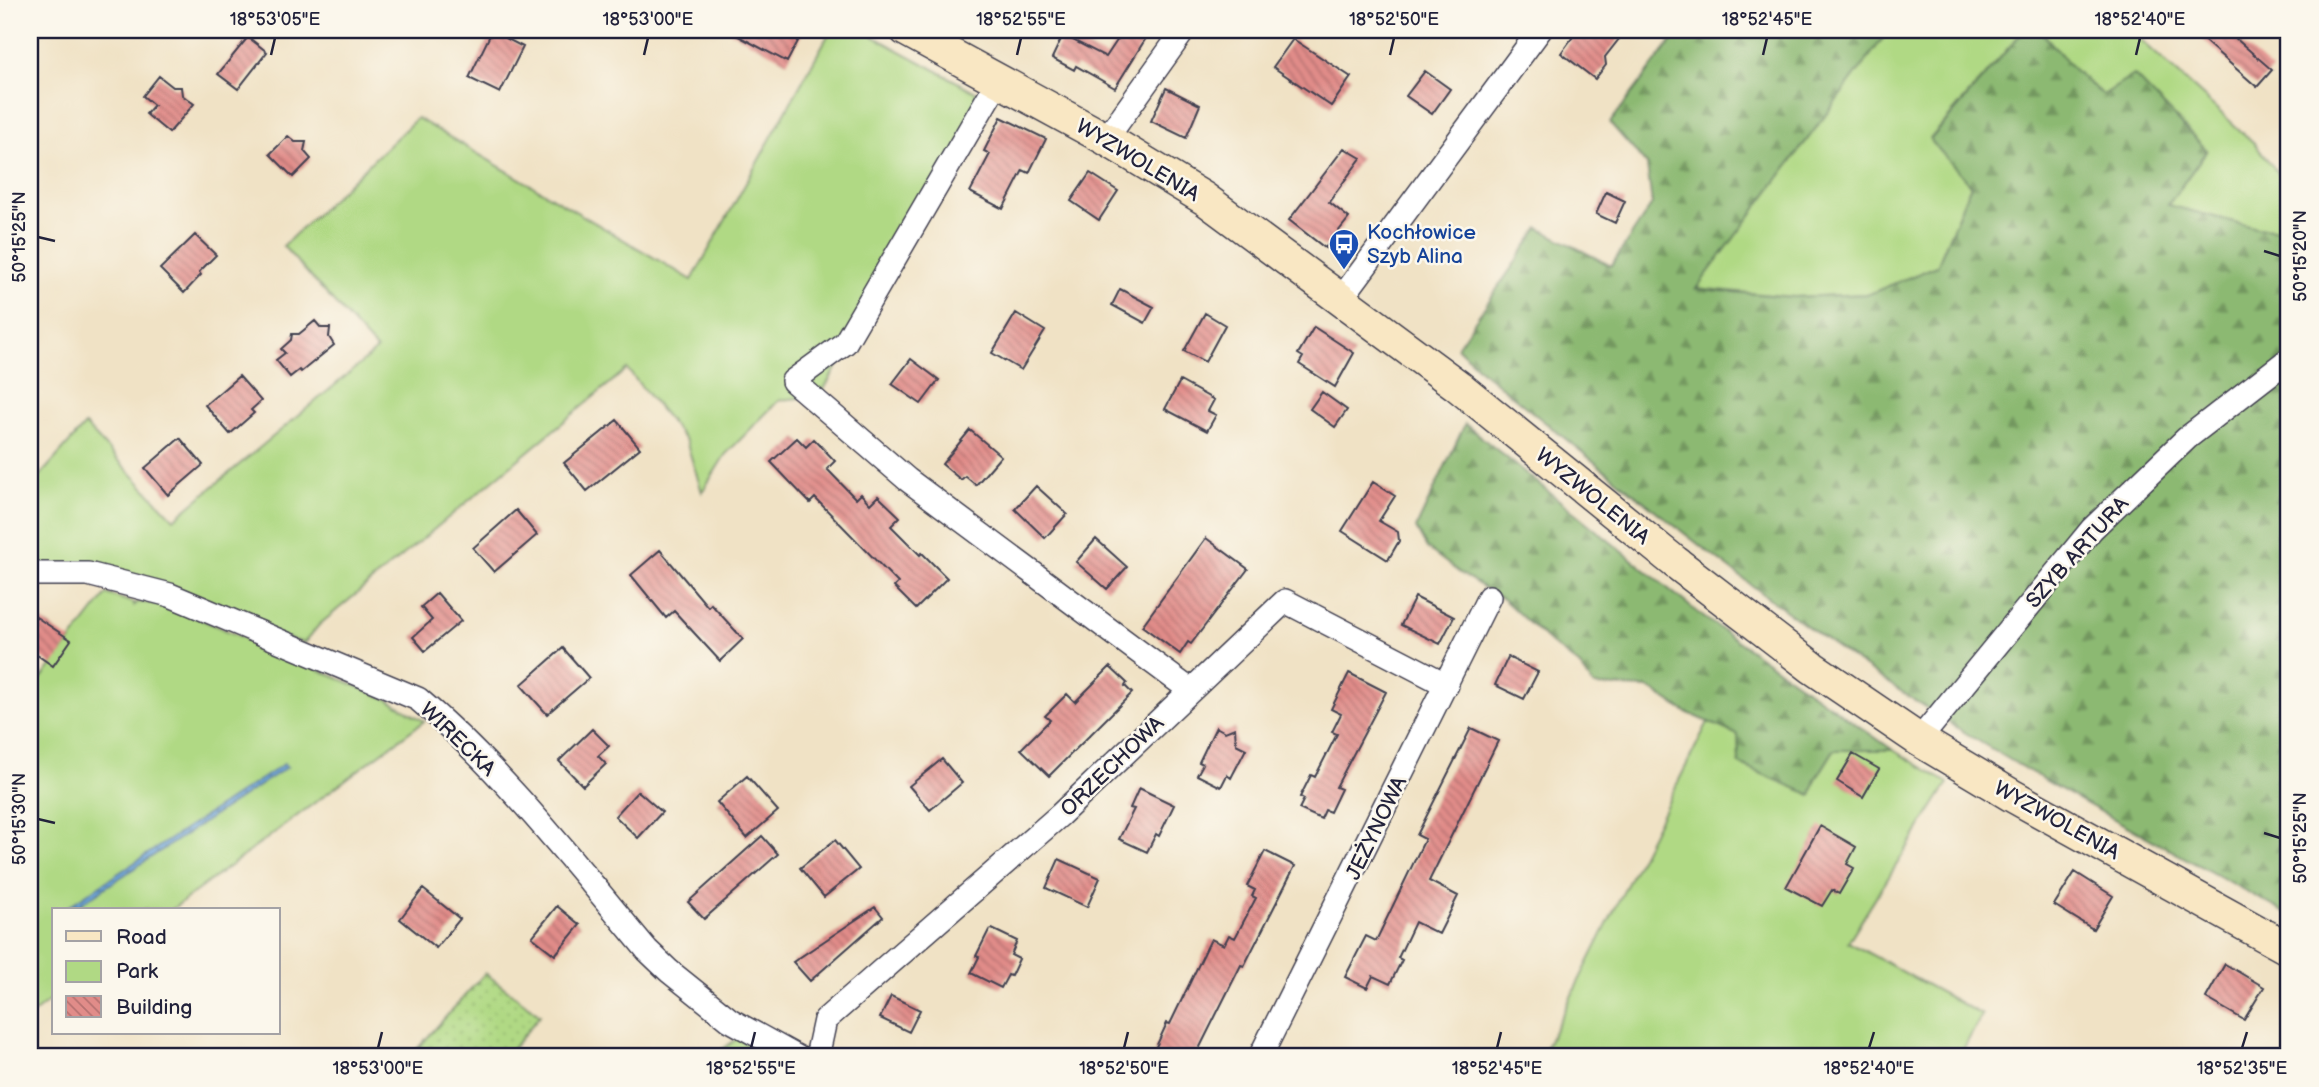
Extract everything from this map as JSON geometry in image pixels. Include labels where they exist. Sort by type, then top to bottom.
[{"type":"street","name":"WYZWOLENIA","points":[[906,30],[1105,139],[1205,199],[1458,386],[1675,562],[1813,668],[1919,740],[2011,795],[2289,949]]},
{"type":"street","points":[[1105,139],[1184,30]]},
{"type":"street","points":[[1341,299],[1540,30]]},
{"type":"street","points":[[998,81],[845,343],[793,381],[908,480],[1190,690]]},
{"type":"street","name":"SZYB ARTURA","points":[[1919,740],[2092,529],[2187,438],[2289,359]]},
{"type":"street","name":"WIRECKA","points":[[30,574],[88,574],[170,595],[418,699],[448,724],[502,782],[668,971],[730,1020],[797,1057]]},
{"type":"street","name":"JEŻYNOWA","points":[[1260,1057],[1489,597]]},
{"type":"street","name":"ORZECHOWA","points":[[817,1057],[825,1020],[1060,815],[1285,601],[1447,685]]},
{"type":"green space","points":[[831,30],[862,30],[992,101],[820,396],[779,400],[725,455],[702,492],[686,441],[627,369],[319,625],[304,643],[30,564],[30,487],[85,425],[174,519],[377,350],[283,246],[417,118],[692,280]]},
{"type":"green space","points":[[1680,30],[1889,30],[1696,289],[1794,297],[1869,294],[1937,266],[1971,185],[1930,140],[2024,30],[2040,30],[2075,71],[2103,95],[2134,75],[2207,150],[2168,205],[2257,228],[2289,230],[2289,915],[2001,754],[1853,659],[1693,540],[1486,375],[1457,347],[1539,228],[1611,266],[1652,204],[1647,165],[1610,123]]},
{"type":"green space","points":[[1889,30],[2024,30],[1930,139],[1971,185],[1937,266],[1869,294],[1794,297],[1695,288]]},
{"type":"green space","points":[[2040,30],[2130,30],[2254,143],[2289,187],[2289,230],[2257,228],[2168,205],[2207,150],[2103,95],[2075,71]]},
{"type":"green space","points":[[1465,424],[1702,616],[1893,750],[1834,750],[1816,779],[1811,795],[1739,764],[1738,735],[1686,712],[1648,688],[1594,686],[1579,665],[1504,600],[1460,573],[1427,548],[1416,528]]},
{"type":"green space","points":[[107,594],[134,605],[137,602],[167,605],[387,699],[424,721],[174,908],[52,908],[52,999],[30,1016],[30,693]]},
{"type":"green space","points":[[1708,722],[1739,735],[1811,795],[1816,779],[1834,750],[1893,750],[1948,783],[1848,942],[1982,1015],[1959,1057],[1810,1057],[1801,1053],[1799,1057],[1541,1057]]},
{"type":"green space","points":[[485,973],[540,1015],[506,1057],[410,1057]]},
{"type":"green space","points":[[738,1038],[775,1057],[712,1057]]},
{"type":"water","points":[[284,764],[287,767],[74,908],[66,908]]},
{"type":"building","points":[[727,30],[804,30],[787,62]]},
{"type":"building","points":[[1124,30],[1133,30],[1146,38],[1115,88],[1076,66],[1074,70],[1052,58],[1063,35],[1106,57]]},
{"type":"building","points":[[1578,30],[1626,30],[1605,57],[1606,65],[1595,79],[1561,53]]},
{"type":"building","points":[[2192,30],[2226,30],[2272,70],[2257,87]]},
{"type":"building","points":[[492,31],[523,47],[500,93],[469,78]]},
{"type":"building","points":[[248,37],[267,52],[238,89],[218,74]]},
{"type":"building","points":[[1293,39],[1351,77],[1331,106],[1273,67]]},
{"type":"building","points":[[1425,71],[1450,89],[1432,114],[1406,96]]},
{"type":"building","points":[[159,76],[173,87],[181,87],[182,95],[194,104],[169,133],[146,114],[154,105],[143,96]]},
{"type":"building","points":[[1166,88],[1200,105],[1186,138],[1151,121]]},
{"type":"building","points":[[1001,117],[1046,139],[1029,173],[1023,170],[1003,209],[970,192],[990,154],[984,151]]},
{"type":"building","points":[[288,136],[295,142],[306,142],[304,151],[311,159],[293,177],[270,154]]},
{"type":"building","points":[[1344,148],[1361,158],[1329,202],[1349,218],[1325,248],[1289,220]]},
{"type":"building","points":[[1090,173],[1118,191],[1099,220],[1071,201]]},
{"type":"building","points":[[1606,192],[1625,201],[1615,223],[1596,214]]},
{"type":"building","points":[[195,235],[216,255],[184,293],[160,269]]},
{"type":"building","points":[[1120,289],[1154,307],[1145,323],[1112,305]]},
{"type":"building","points":[[1016,313],[1045,331],[1021,370],[992,353]]},
{"type":"building","points":[[1205,313],[1225,325],[1205,362],[1184,351]]},
{"type":"building","points":[[315,321],[321,328],[330,328],[329,337],[334,345],[301,372],[299,370],[290,377],[276,360],[285,353],[281,349],[291,340],[292,334],[299,334]]},
{"type":"building","points":[[1314,327],[1354,353],[1335,387],[1299,364],[1303,357],[1298,354]]},
{"type":"building","points":[[911,359],[939,380],[921,404],[892,384]]},
{"type":"building","points":[[239,376],[261,401],[251,410],[254,413],[230,434],[205,405]]},
{"type":"building","points":[[1180,381],[1214,400],[1208,411],[1216,415],[1207,431],[1165,409]]},
{"type":"building","points":[[1322,392],[1347,410],[1335,427],[1310,409]]},
{"type":"building","points":[[617,420],[640,448],[587,491],[564,463]]},
{"type":"building","points":[[970,430],[1001,456],[976,485],[965,476],[961,480],[942,464]]},
{"type":"building","points":[[180,438],[203,465],[168,495],[145,468]]},
{"type":"building","points":[[797,438],[806,447],[814,439],[835,461],[827,469],[856,499],[861,494],[870,504],[878,496],[900,517],[891,526],[947,578],[916,609],[894,587],[898,583],[815,498],[810,503],[771,462]]},
{"type":"building","points":[[1373,482],[1395,496],[1379,521],[1398,532],[1399,541],[1388,560],[1342,531]]},
{"type":"building","points":[[1036,486],[1067,514],[1045,538],[1015,509]]},
{"type":"building","points":[[516,510],[537,535],[494,572],[473,548]]},
{"type":"building","points":[[1206,538],[1248,569],[1191,644],[1188,642],[1180,654],[1142,626]]},
{"type":"building","points":[[1096,539],[1127,567],[1107,589],[1076,562]]},
{"type":"building","points":[[660,550],[708,607],[711,604],[743,639],[720,661],[674,611],[666,618],[631,575]]},
{"type":"building","points":[[437,593],[461,621],[425,651],[413,637],[432,620],[421,607]]},
{"type":"building","points":[[1415,597],[1454,617],[1440,644],[1401,625]]},
{"type":"building","points":[[30,613],[71,640],[53,666],[30,650]]},
{"type":"building","points":[[563,648],[589,678],[547,714],[521,685]]},
{"type":"building","points":[[1508,657],[1538,672],[1524,699],[1495,685]]},
{"type":"building","points":[[1110,667],[1127,683],[1125,686],[1132,693],[1049,776],[1021,749],[1050,720],[1045,716],[1067,694],[1075,702]]},
{"type":"building","points":[[1349,673],[1386,692],[1336,787],[1341,789],[1330,812],[1325,810],[1321,819],[1299,809],[1304,799],[1300,797],[1311,775],[1315,777],[1337,734],[1332,732],[1341,714],[1331,709]]},
{"type":"building","points":[[1216,727],[1225,732],[1235,728],[1236,744],[1246,749],[1231,778],[1227,775],[1221,787],[1197,775],[1203,764],[1199,762]]},
{"type":"building","points":[[1471,728],[1498,741],[1429,881],[1458,896],[1439,934],[1415,922],[1398,958],[1402,960],[1390,984],[1373,976],[1367,988],[1345,977],[1366,936],[1376,941],[1425,839],[1417,835]]},
{"type":"building","points":[[592,729],[609,746],[598,756],[606,764],[583,786],[559,761]]},
{"type":"building","points":[[1853,754],[1879,769],[1863,797],[1837,781]]},
{"type":"building","points":[[942,759],[962,783],[930,810],[909,786]]},
{"type":"building","points":[[747,776],[778,811],[747,838],[717,802]]},
{"type":"building","points":[[1139,788],[1174,805],[1159,836],[1156,834],[1147,852],[1119,839],[1134,809],[1130,808]]},
{"type":"building","points":[[638,791],[662,812],[638,838],[615,816]]},
{"type":"building","points":[[1820,826],[1856,847],[1847,864],[1854,868],[1839,894],[1832,890],[1822,906],[1786,887]]},
{"type":"building","points":[[762,836],[778,854],[704,919],[688,902]]},
{"type":"building","points":[[835,840],[859,869],[824,897],[800,868]]},
{"type":"building","points":[[1265,851],[1295,866],[1195,1057],[1166,1057],[1154,1051],[1211,939],[1224,945],[1229,935],[1235,938],[1256,898],[1252,896],[1255,890],[1247,886]]},
{"type":"building","points":[[1059,859],[1100,878],[1087,907],[1046,888]]},
{"type":"building","points":[[2075,872],[2113,896],[2093,929],[2054,905]]},
{"type":"building","points":[[423,889],[460,919],[436,948],[400,919]]},
{"type":"building","points":[[557,906],[580,925],[555,955],[532,937]]},
{"type":"building","points":[[875,907],[883,917],[810,981],[793,962]]},
{"type":"building","points":[[992,929],[1017,941],[1011,955],[1019,959],[1011,976],[1008,975],[1001,988],[971,973],[979,957],[976,956]]},
{"type":"building","points":[[2225,964],[2264,987],[2244,1020],[2206,998]]},
{"type":"building","points":[[891,996],[920,1010],[909,1032],[880,1018]]},
{"type":"place","name":"Kochłowice Szyb Alina","points":[[1344,271]]}]
